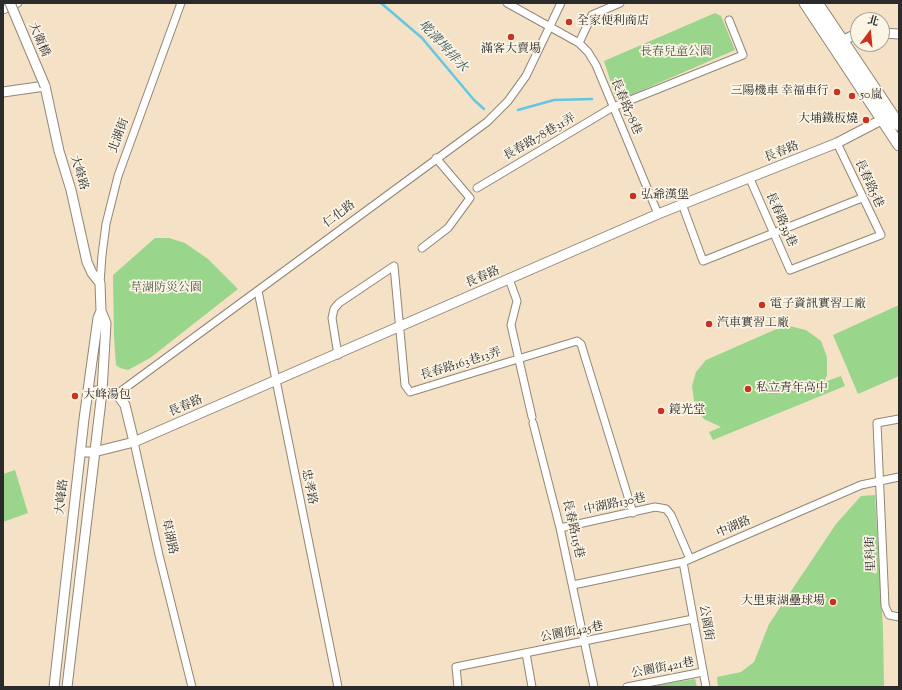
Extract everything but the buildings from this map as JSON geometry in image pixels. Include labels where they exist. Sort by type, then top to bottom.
[{"type":"main road","points":[[805,3],[838,42]]},
{"type":"main road","points":[[817,3],[838,42],[887,117],[899,144]]},
{"type":"main road","points":[[887,117],[899,125]]},
{"type":"street","name":"大衛橋","points":[[10,3],[45,86]]},
{"type":"street","points":[[3,10],[18,3]]},
{"type":"street","name":"北湖街","points":[[100,283],[106,224],[118,176],[181,3]]},
{"type":"street","name":"長春路78巷","points":[[507,3],[579,43],[596,65],[658,214]]},
{"type":"street","name":"仁化路","points":[[117,394],[436,158],[487,122],[508,101],[526,76],[561,3]]},
{"type":"street","points":[[579,43],[592,15],[620,3]]},
{"type":"street","name":"長春路78巷31弄","points":[[470,198],[476,189],[613,107],[743,55],[729,20]]},
{"type":"street","points":[[838,42],[850,37]]},
{"type":"street","points":[[3,92],[45,86]]},
{"type":"street","name":"大峰路","points":[[45,86],[59,151],[71,190],[87,262],[92,273],[100,283],[101,311],[106,323],[102,392],[67,687]]},
{"type":"street","name":"長春路","points":[[80,452],[94,452],[134,442],[276,380],[338,355],[400,326],[658,214],[750,179],[837,143],[887,117]]},
{"type":"street","name":"長春路5巷","points":[[790,270],[881,235],[837,143]]},
{"type":"street","points":[[422,248],[448,228],[470,198],[436,158]]},
{"type":"street","name":"長春路39巷","points":[[750,179],[775,232],[790,270]]},
{"type":"street","points":[[682,204],[703,261],[862,198]]},
{"type":"street","points":[[338,355],[332,318],[334,308],[339,302],[394,266],[400,326]]},
{"type":"street","name":"長春路115巷","points":[[509,279],[517,301],[511,325],[560,528],[594,687]]},
{"type":"street","name":"忠孝路","points":[[258,291],[338,687]]},
{"type":"street","name":"大峰路","points":[[54,687],[80,452],[98,318],[101,311]]},
{"type":"street","name":"長春路163巷13弄","points":[[400,326],[405,385],[410,392],[577,341],[581,344],[633,513]]},
{"type":"street","points":[[89,390],[117,394]]},
{"type":"street","name":"草湖路","points":[[117,394],[125,405],[159,554],[192,687]]},
{"type":"street","points":[[880,480],[877,423],[899,419]]},
{"type":"street","name":"中湖路","points":[[573,585],[687,560],[861,485],[899,477]]},
{"type":"street","name":"里科街","points":[[880,480],[885,606],[889,615],[899,617]]},
{"type":"street","name":"中湖路130巷","points":[[560,528],[655,507],[669,511],[687,560]]},
{"type":"street","name":"公園街","points":[[687,560],[692,619],[706,687]]},
{"type":"street","name":"公園街425巷","points":[[458,687],[456,667],[692,619]]},
{"type":"street","points":[[526,653],[532,687]]},
{"type":"street","name":"公園街421巷","points":[[627,687],[703,672]]},
{"type":"green space","name":"長春兒童公園","points":[[715,13],[721,16],[735,50],[624,98],[616,98],[604,61]]},
{"type":"green space","name":"草湖防災公園","points":[[155,238],[169,238],[185,243],[208,259],[238,289],[150,358],[128,370],[120,368],[116,365],[113,275]]},
{"type":"green space","points":[[899,305],[899,376],[858,394],[833,335]]},
{"type":"green space","points":[[789,326],[806,330],[821,341],[827,357],[827,375],[824,382],[841,376],[845,386],[713,440],[709,432],[721,427],[704,419],[695,407],[692,386],[696,372],[706,360],[781,327]]},
{"type":"green space","points":[[15,470],[28,513],[3,522],[3,474]]},
{"type":"green space","name":"大里東湖壘球場","points":[[875,495],[883,629],[884,687],[718,687],[717,677],[741,672],[754,662],[769,624],[836,524],[861,496]]},
{"type":"green space","points":[[695,679],[697,687],[657,687],[657,685]]},
{"type":"waterway","name":"墘溝埤排水","points":[[381,3],[422,38],[474,100],[484,109]]},
{"type":"waterway","name":"墘溝埤排水","points":[[518,110],[554,100],[592,99]]},
{"type":"place","name":"全家便利商店","points":[[569,22]]},
{"type":"place","name":"滿客大賣場","points":[[511,37]]},
{"type":"place","name":"三陽機車 幸福車行","points":[[837,92]]},
{"type":"place","name":"50嵐","points":[[852,96]]},
{"type":"place","name":"大埔鐵板燒","points":[[866,120]]},
{"type":"place","name":"弘爺漢堡","points":[[633,196]]},
{"type":"place","name":"電子資訊實習工廠","points":[[762,305]]},
{"type":"place","name":"汽車實習工廠","points":[[709,324]]},
{"type":"place","name":"私立青年高中","points":[[748,389]]},
{"type":"place","name":"大峰湯包","points":[[75,396]]},
{"type":"place","name":"鏡光堂","points":[[661,411]]},
{"type":"place","name":"大里東湖壘球場","points":[[833,602]]}]
